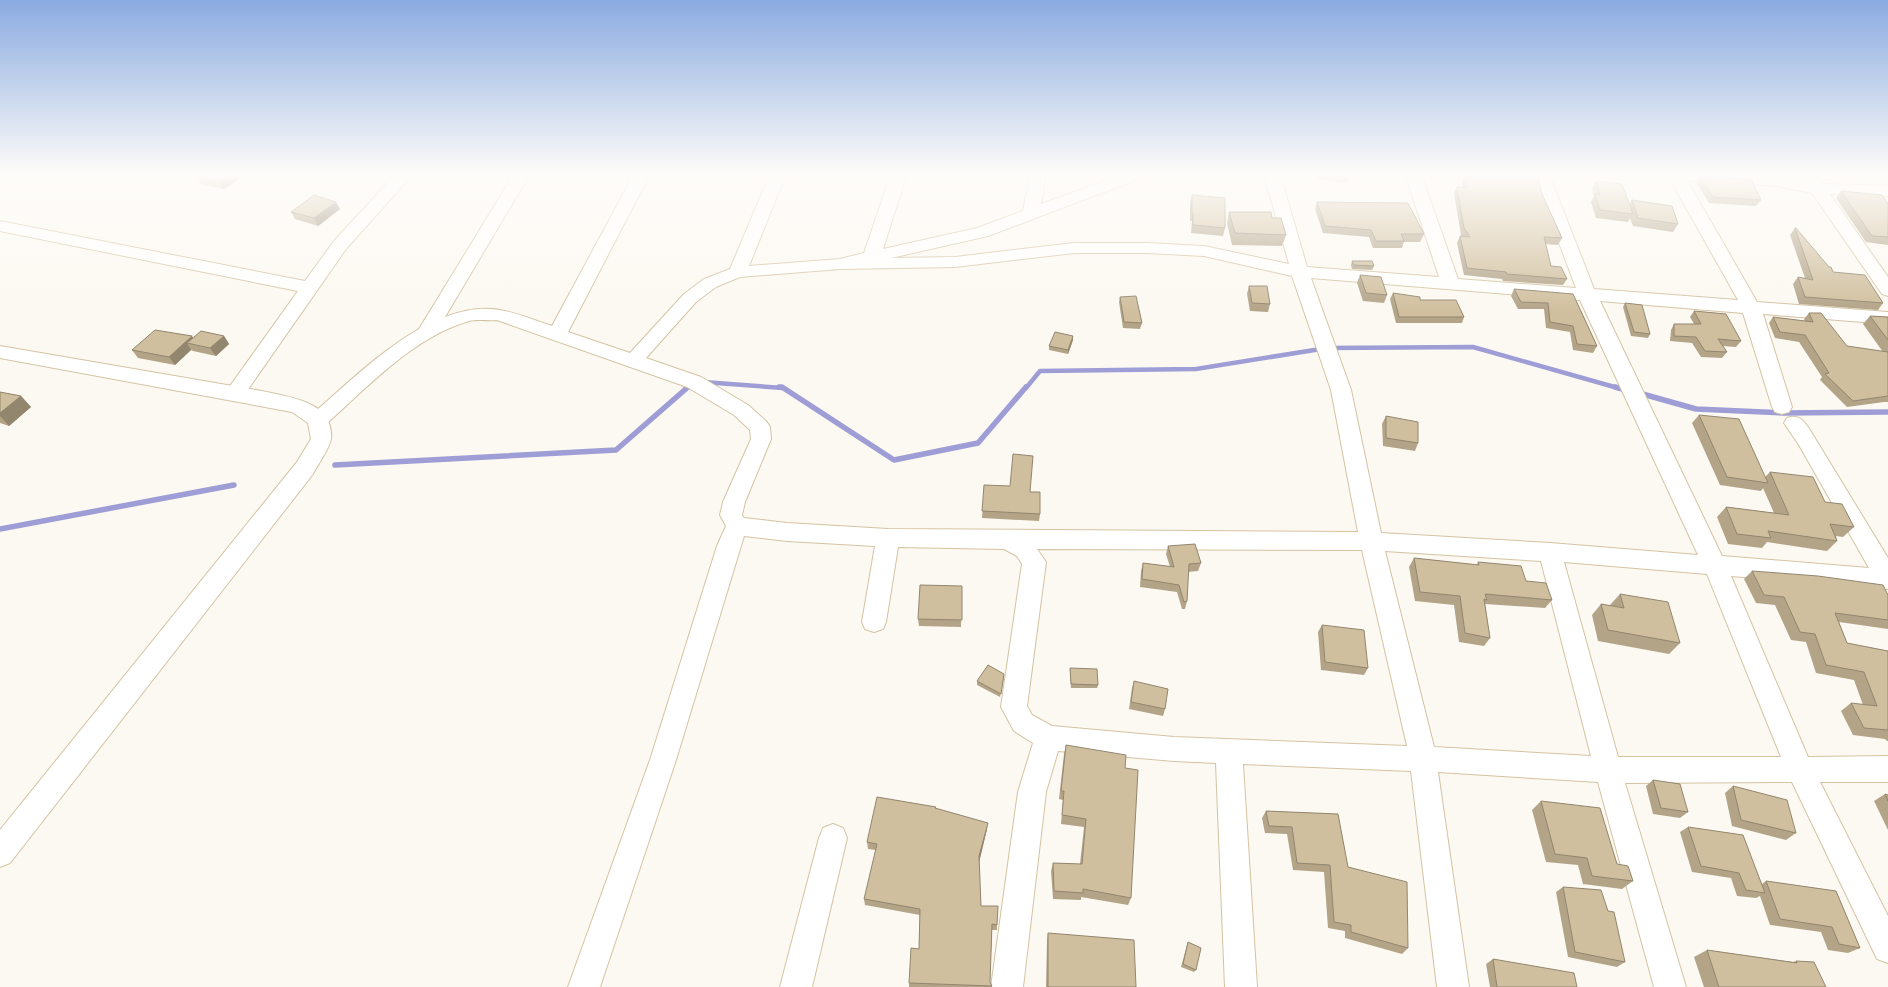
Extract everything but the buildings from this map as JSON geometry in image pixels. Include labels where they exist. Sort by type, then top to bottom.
[{"type":"street","points":[[235,393],[340,245],[363,220]]},
{"type":"street","points":[[428,330],[494,220]]},
{"type":"street","points":[[557,335],[618,220]]},
{"type":"street","points":[[737,272],[759,220]]},
{"type":"street","points":[[870,260],[884,220]]},
{"type":"street","points":[[633,361],[690,298],[710,283],[737,272],[840,264],[870,260],[982,232],[1014,220]]},
{"type":"street","points":[[1285,220],[1300,272],[1342,390],[1371,541],[1423,759],[1453,987]]},
{"type":"street","points":[[1429,220],[1450,283]]},
{"type":"street","points":[[1559,220],[1587,294],[1715,566],[1800,770],[1888,948]]},
{"type":"street","points":[[1702,220],[1751,307],[1788,415],[1806,440],[1888,579]]},
{"type":"street","points":[[1840,220],[1888,290]]},
{"type":"street","points":[[0,226],[310,288]]},
{"type":"street","points":[[870,260],[955,262],[1074,248],[1147,248],[1204,251],[1300,272],[1888,318]]},
{"type":"street","points":[[318,420],[407,345],[428,330],[466,315],[498,314],[694,382],[741,410],[760,427],[761,439],[734,502],[731,515],[737,526]]},
{"type":"street","points":[[0,352],[235,393],[298,406],[318,420],[321,439],[305,468],[0,853]]},
{"type":"street","points":[[737,526],[787,532],[888,538],[1008,540],[1371,541],[1550,552],[1888,579]]},
{"type":"street","points":[[584,987],[663,760],[728,546],[737,526]]},
{"type":"street","points":[[874,622],[888,538]]},
{"type":"street","points":[[1008,540],[1025,550],[1034,562],[1014,707],[1023,723],[1048,738],[1174,749],[1423,759],[1608,770],[1888,769]]},
{"type":"street","points":[[1550,552],[1608,770],[1670,987]]},
{"type":"street","points":[[1007,987],[1032,792],[1048,738]]},
{"type":"street","points":[[1229,751],[1241,987]]},
{"type":"street","points":[[796,987],[833,838]]},
{"type":"waterway","points":[[1026,388],[1040,371],[1196,369],[1327,348],[1473,347],[1618,388]]},
{"type":"waterway","points":[[686,388],[693,382]]},
{"type":"waterway","points":[[703,382],[783,388]]},
{"type":"waterway","points":[[335,465],[616,450],[688,387]]},
{"type":"waterway","points":[[779,387],[782,387],[894,460],[978,443],[1026,387]]},
{"type":"waterway","points":[[1615,387],[1626,390]]},
{"type":"waterway","points":[[1639,393],[1696,409],[1783,413],[1888,412]]},
{"type":"waterway","points":[[0,529],[234,485]]}]
